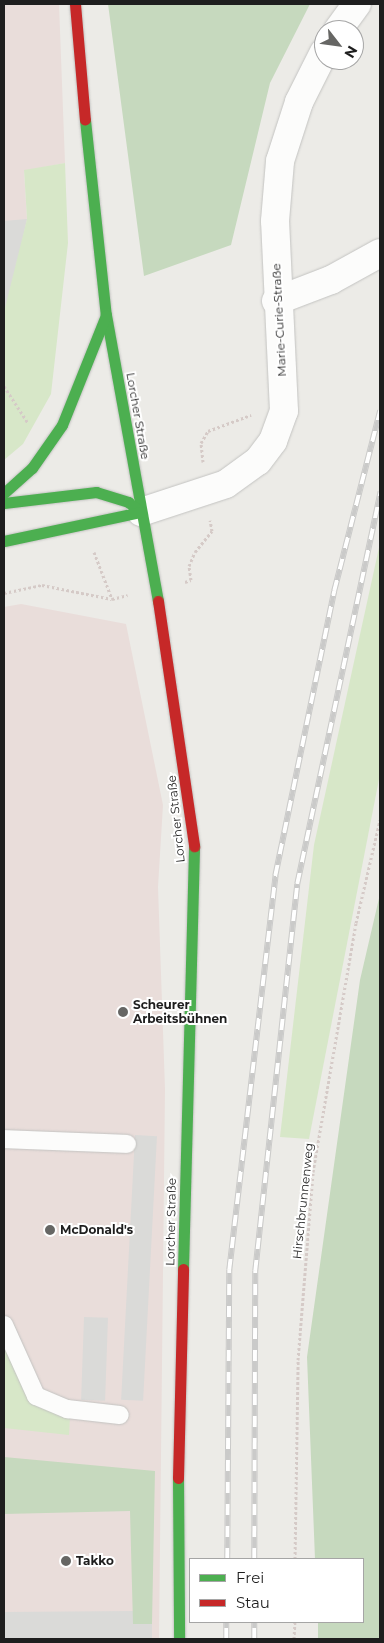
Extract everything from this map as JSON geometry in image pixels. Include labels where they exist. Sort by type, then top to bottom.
[{"type":"main road","name":"Lorcher Straße","points":[[75,4],[93,216],[106,315],[174,692],[195,854],[178,1450],[179,1639]]},
{"type":"main road","points":[[4,493],[32,468],[62,425],[106,315]]},
{"type":"main road","points":[[4,503],[96,492],[128,502],[141,512]]},
{"type":"main road","points":[[4,540],[141,512]]},
{"type":"street","points":[[345,20],[357,4]]},
{"type":"street","name":"Marie-Curie-Straße","points":[[141,512],[206,491],[243,474],[273,441],[284,411],[276,301],[275,221],[280,161],[299,102],[315,70]]},
{"type":"street","points":[[276,301],[331,280],[380,253]]},
{"type":"lane","points":[[4,1139],[127,1144]]},
{"type":"lane","points":[[4,1325],[36,1396],[67,1408],[120,1415]]},
{"type":"path","points":[[4,592],[42,585],[112,599],[191,580],[189,566],[194,552],[212,531],[202,443],[208,431],[258,410]]},
{"type":"path","name":"Hirschbrunnenweg","points":[[296,1558],[298,1360],[313,1172],[356,923],[380,820]]},
{"type":"path","points":[[294,1639],[295,1623]]},
{"type":"shaded area","points":[[4,4],[59,4],[65,163],[24,171],[27,219],[4,312]]},
{"type":"shaded area","points":[[27,219],[8,306],[4,312],[4,221]]},
{"type":"shaded area","points":[[21,604],[126,624],[163,805],[158,887],[165,1089],[159,1639],[4,1639],[4,607]]},
{"type":"shaded area","points":[[135,1135],[157,1136],[143,1401],[121,1400]]},
{"type":"shaded area","points":[[84,1317],[108,1318],[105,1401],[81,1400]]},
{"type":"shaded area","points":[[133,1611],[133,1624],[152,1624],[152,1639],[4,1639],[4,1612]]},
{"type":"green space","points":[[108,4],[310,4],[270,83],[231,245],[144,276]]},
{"type":"green space","points":[[65,163],[68,243],[51,394],[23,444],[4,460],[4,312],[27,219],[24,170]]},
{"type":"green space","points":[[380,543],[380,774],[309,1139],[280,1137],[314,845]]},
{"type":"green space","points":[[380,894],[380,1639],[318,1639],[318,1623],[364,1623],[364,1558],[315,1558],[307,1357],[360,980]]},
{"type":"green space","points":[[4,1340],[32,1402],[70,1417],[69,1435],[4,1428]]},
{"type":"green space","points":[[4,1457],[155,1471],[152,1624],[133,1624],[130,1511],[4,1514]]},
{"type":"railway","points":[[227,1558],[229,1270],[275,876],[334,591],[380,411]]},
{"type":"railway","points":[[254,1558],[255,1271],[297,884],[380,492]]},
{"type":"railway","points":[[226,1623],[226,1639]]},
{"type":"railway","points":[[254,1623],[254,1639]]},
{"type":"traffic: fast","points":[[85,120],[106,315],[158,601]]},
{"type":"traffic: fast","points":[[4,493],[32,468],[62,425],[106,315]]},
{"type":"traffic: fast","points":[[4,503],[96,492],[128,502],[141,512]]},
{"type":"traffic: fast","points":[[4,541],[141,512]]},
{"type":"traffic: fast","points":[[183,1269],[194,846]]},
{"type":"traffic: fast","points":[[178,1478],[179,1639]]},
{"type":"traffic: jam","points":[[75,4],[85,120]]},
{"type":"traffic: jam","points":[[158,601],[194,846]]},
{"type":"traffic: jam","points":[[178,1478],[183,1269]]},
{"type":"place","name":"Scheurer Arbeitsbühnen","points":[[123,1012]]},
{"type":"place","name":"McDonald's","points":[[50,1230]]},
{"type":"place","name":"Takko","points":[[66,1561]]}]
